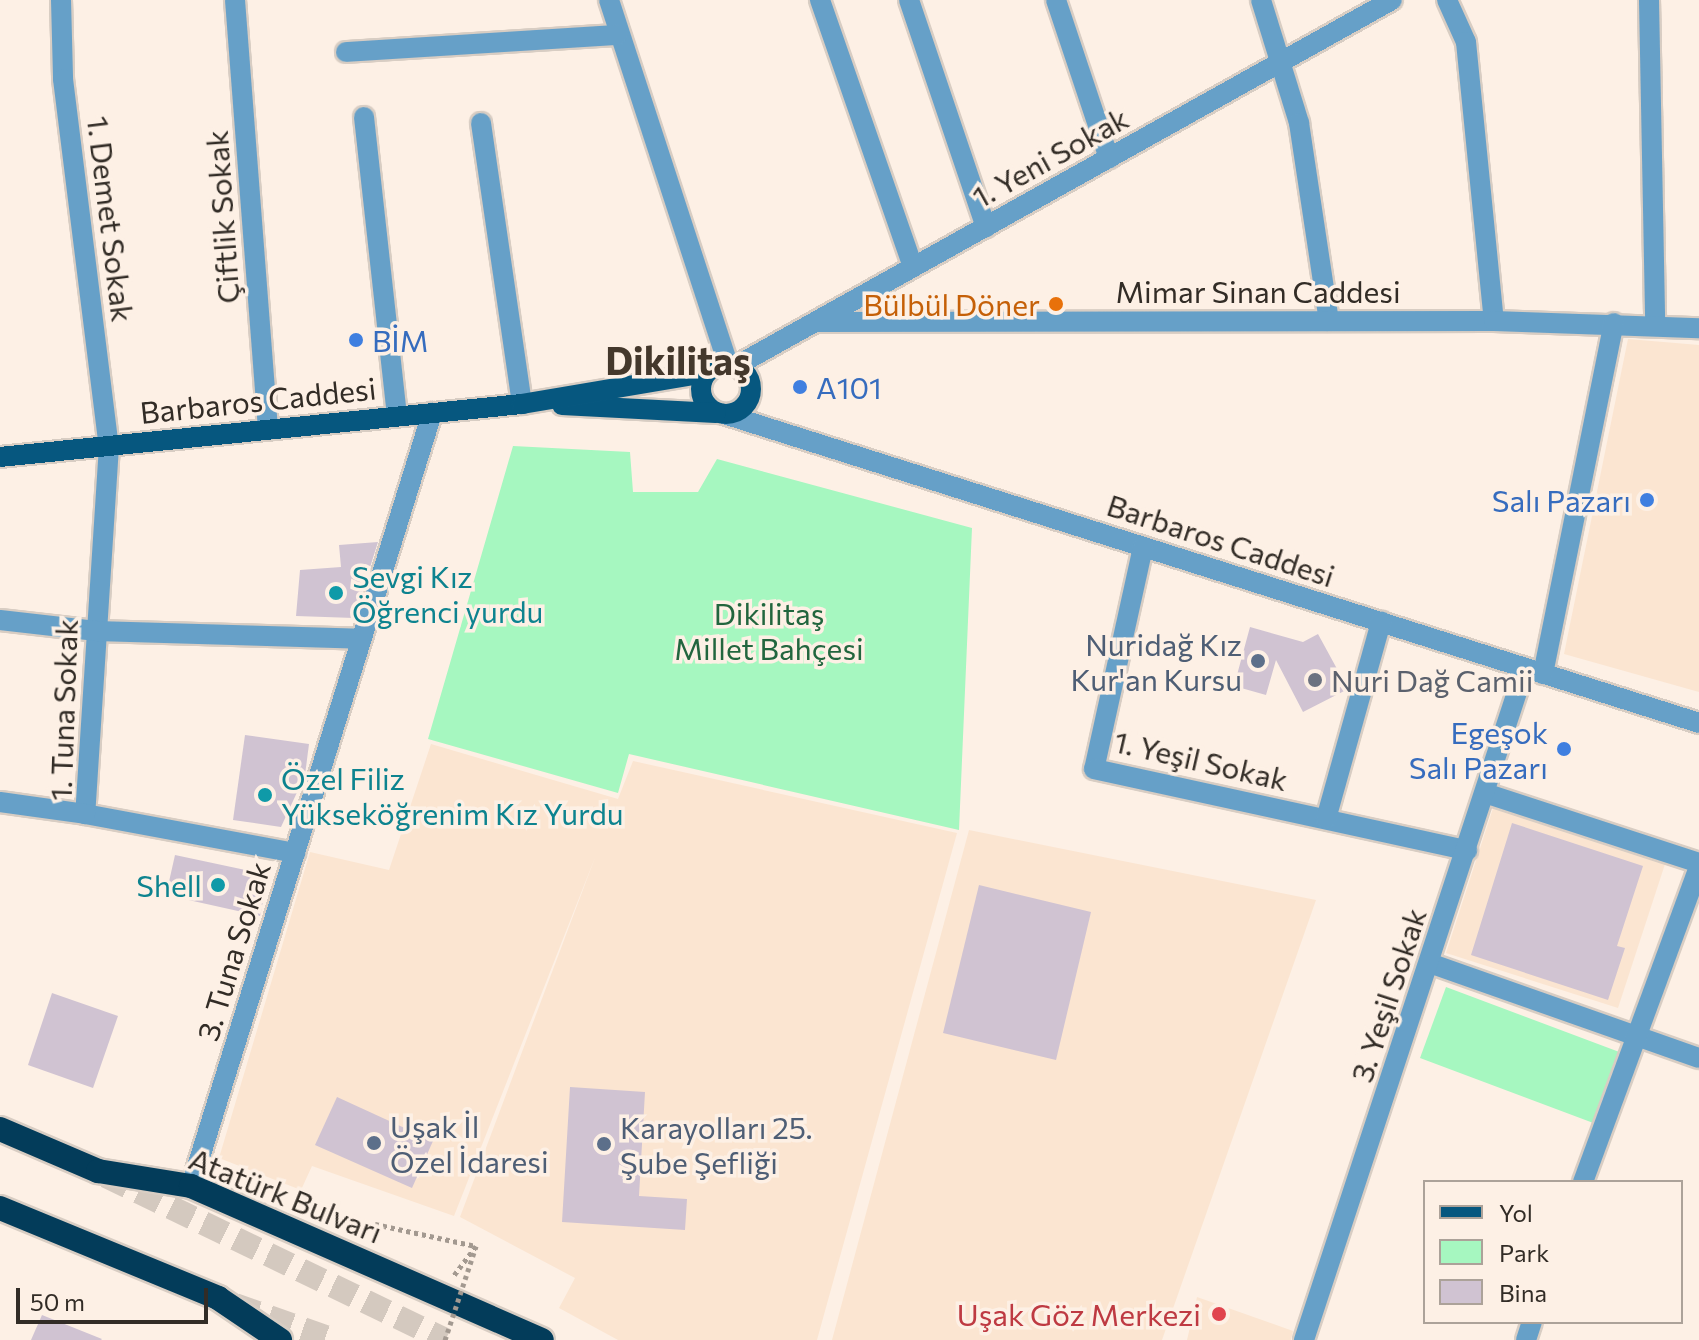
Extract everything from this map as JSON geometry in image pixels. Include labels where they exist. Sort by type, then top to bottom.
[{"type":"highway","name":"Atatürk Bulvarı","points":[[0,1129],[98,1171],[191,1186],[441,1293],[542,1340]]},
{"type":"highway","points":[[0,1208],[218,1298],[280,1340]]},
{"type":"main road","points":[[732,365],[752,391],[743,408],[720,413],[522,404],[706,373],[732,365]]},
{"type":"main road","points":[[706,373],[702,395],[720,413]]},
{"type":"main road","name":"Barbaros Caddesi","points":[[0,457],[522,404]]},
{"type":"street","name":"1. Demet Sokak","points":[[61,0],[63,79],[109,446]]},
{"type":"street","name":"Çiftlik Sokak","points":[[235,0],[268,430]]},
{"type":"street","points":[[609,0],[617,35],[732,365]]},
{"type":"street","points":[[820,0],[913,267]]},
{"type":"street","points":[[909,0],[986,227]]},
{"type":"street","points":[[1056,0],[1109,158]]},
{"type":"street","points":[[1261,0],[1277,64],[1299,123],[1329,321]]},
{"type":"street","name":"1. Yeni Sokak","points":[[732,365],[816,322],[1392,0]]},
{"type":"street","points":[[1447,0],[1466,42],[1494,321]]},
{"type":"street","points":[[1649,0],[1655,324]]},
{"type":"street","points":[[346,52],[617,35]]},
{"type":"street","points":[[364,117],[397,416]]},
{"type":"street","points":[[481,123],[522,404]]},
{"type":"street","name":"Mimar Sinan Caddesi","points":[[816,322],[1494,321],[1655,324],[1699,328]]},
{"type":"street","name":"3. Yeşil Sokak","points":[[1304,1340],[1432,964],[1485,793],[1534,671],[1614,323]]},
{"type":"street","name":"3. Tuna Sokak","points":[[191,1186],[432,413]]},
{"type":"street","name":"Barbaros Caddesi","points":[[720,413],[1699,723]]},
{"type":"street","name":"1. Tuna Sokak","points":[[109,446],[85,814],[295,853]]},
{"type":"street","name":"1. Yeşil Sokak","points":[[1143,547],[1094,769],[1467,850]]},
{"type":"street","points":[[0,620],[96,631],[361,639]]},
{"type":"street","points":[[1326,819],[1381,622]]},
{"type":"street","points":[[1485,793],[1699,864],[1584,1180]]},
{"type":"street","points":[[0,802],[85,814]]},
{"type":"street","points":[[1432,964],[1699,1058]]},
{"type":"path","points":[[375,1224],[476,1246]]},
{"type":"path","points":[[441,1293],[476,1246]]},
{"type":"path","points":[[445,1340],[476,1246]]},
{"type":"shaded area","name":"Salı Pazarı","points":[[1628,339],[1699,345],[1699,692],[1564,654]]},
{"type":"shaded area","name":"Karayolları 25. Şube Şefliği","points":[[431,744],[618,799],[633,761],[957,833],[817,1340],[618,1340],[559,1308],[575,1278],[460,1217],[596,855],[454,1216],[312,1166],[301,1190],[219,1158],[310,852],[389,870]]},
{"type":"shaded area","points":[[1494,805],[1666,861],[1618,1008],[1446,953]]},
{"type":"shaded area","points":[[969,830],[1316,900],[1162,1340],[832,1340]]},
{"type":"shaded area","name":"Uşak Göz Merkezi","points":[[1197,1297],[1293,1331],[1291,1340],[1187,1340]]},
{"type":"green space","name":"Dikilitaş Millet Bahçesi","points":[[513,446],[630,452],[633,492],[698,492],[717,459],[972,528],[959,830],[629,754],[618,793],[428,739]]},
{"type":"green space","points":[[1446,987],[1622,1053],[1596,1124],[1420,1058]]},
{"type":"building","name":"Sevgi Kız Öğrenci yurdu","points":[[378,542],[354,618],[296,616],[300,570],[341,567],[339,545]]},
{"type":"building","points":[[1250,627],[1303,642],[1318,634],[1348,689],[1303,712],[1276,660],[1266,695],[1234,686]]},
{"type":"building","name":"Özel Filiz Yükseköğrenim Kız Yurdu","points":[[245,735],[309,744],[305,775],[281,827],[233,820]]},
{"type":"building","points":[[1512,823],[1643,866],[1617,946],[1625,948],[1608,1000],[1471,955]]},
{"type":"building","name":"Shell","points":[[175,855],[269,875],[260,916],[166,895]]},
{"type":"building","points":[[979,885],[1091,912],[1056,1060],[943,1033]]},
{"type":"building","points":[[52,993],[118,1016],[93,1088],[28,1065]]},
{"type":"building","name":"Karayolları 25. Şube Şefliği","points":[[570,1087],[645,1092],[639,1196],[687,1199],[685,1230],[562,1222]]},
{"type":"building","name":"Uşak İl Özel İdaresi","points":[[337,1097],[433,1141],[412,1188],[315,1145]]},
{"type":"building","points":[[42,1315],[102,1339],[31,1340]]},
{"type":"tunnel","points":[[106,1176],[446,1340]]},
{"type":"tunnel","points":[[235,1305],[334,1340]]},
{"type":"place","name":"Bülbül Döner","points":[[1056,304]]},
{"type":"place","name":"BİM","points":[[356,340]]},
{"type":"place","name":"A101","points":[[800,387]]},
{"type":"place","name":"Salı Pazarı","points":[[1647,500]]},
{"type":"place","name":"Sevgi Kız Öğrenci yurdu","points":[[336,593]]},
{"type":"place","name":"Nuridağ Kız Kur'an Kursu","points":[[1258,661]]},
{"type":"place","name":"Nuri Dağ Camii","points":[[1315,680]]},
{"type":"place","name":"Egeşok Salı Pazarı","points":[[1564,749]]},
{"type":"place","name":"Özel Filiz Yükseköğrenim Kız Yurdu","points":[[265,795]]},
{"type":"place","name":"Shell","points":[[218,885]]},
{"type":"place","name":"Uşak İl Özel İdaresi","points":[[374,1143]]},
{"type":"place","name":"Karayolları 25. Şube Şefliği","points":[[604,1144]]},
{"type":"place","name":"Uşak Göz Merkezi","points":[[1219,1314]]},
{"type":"district","name":"Dikilitaş","points":[[678,360]]}]
